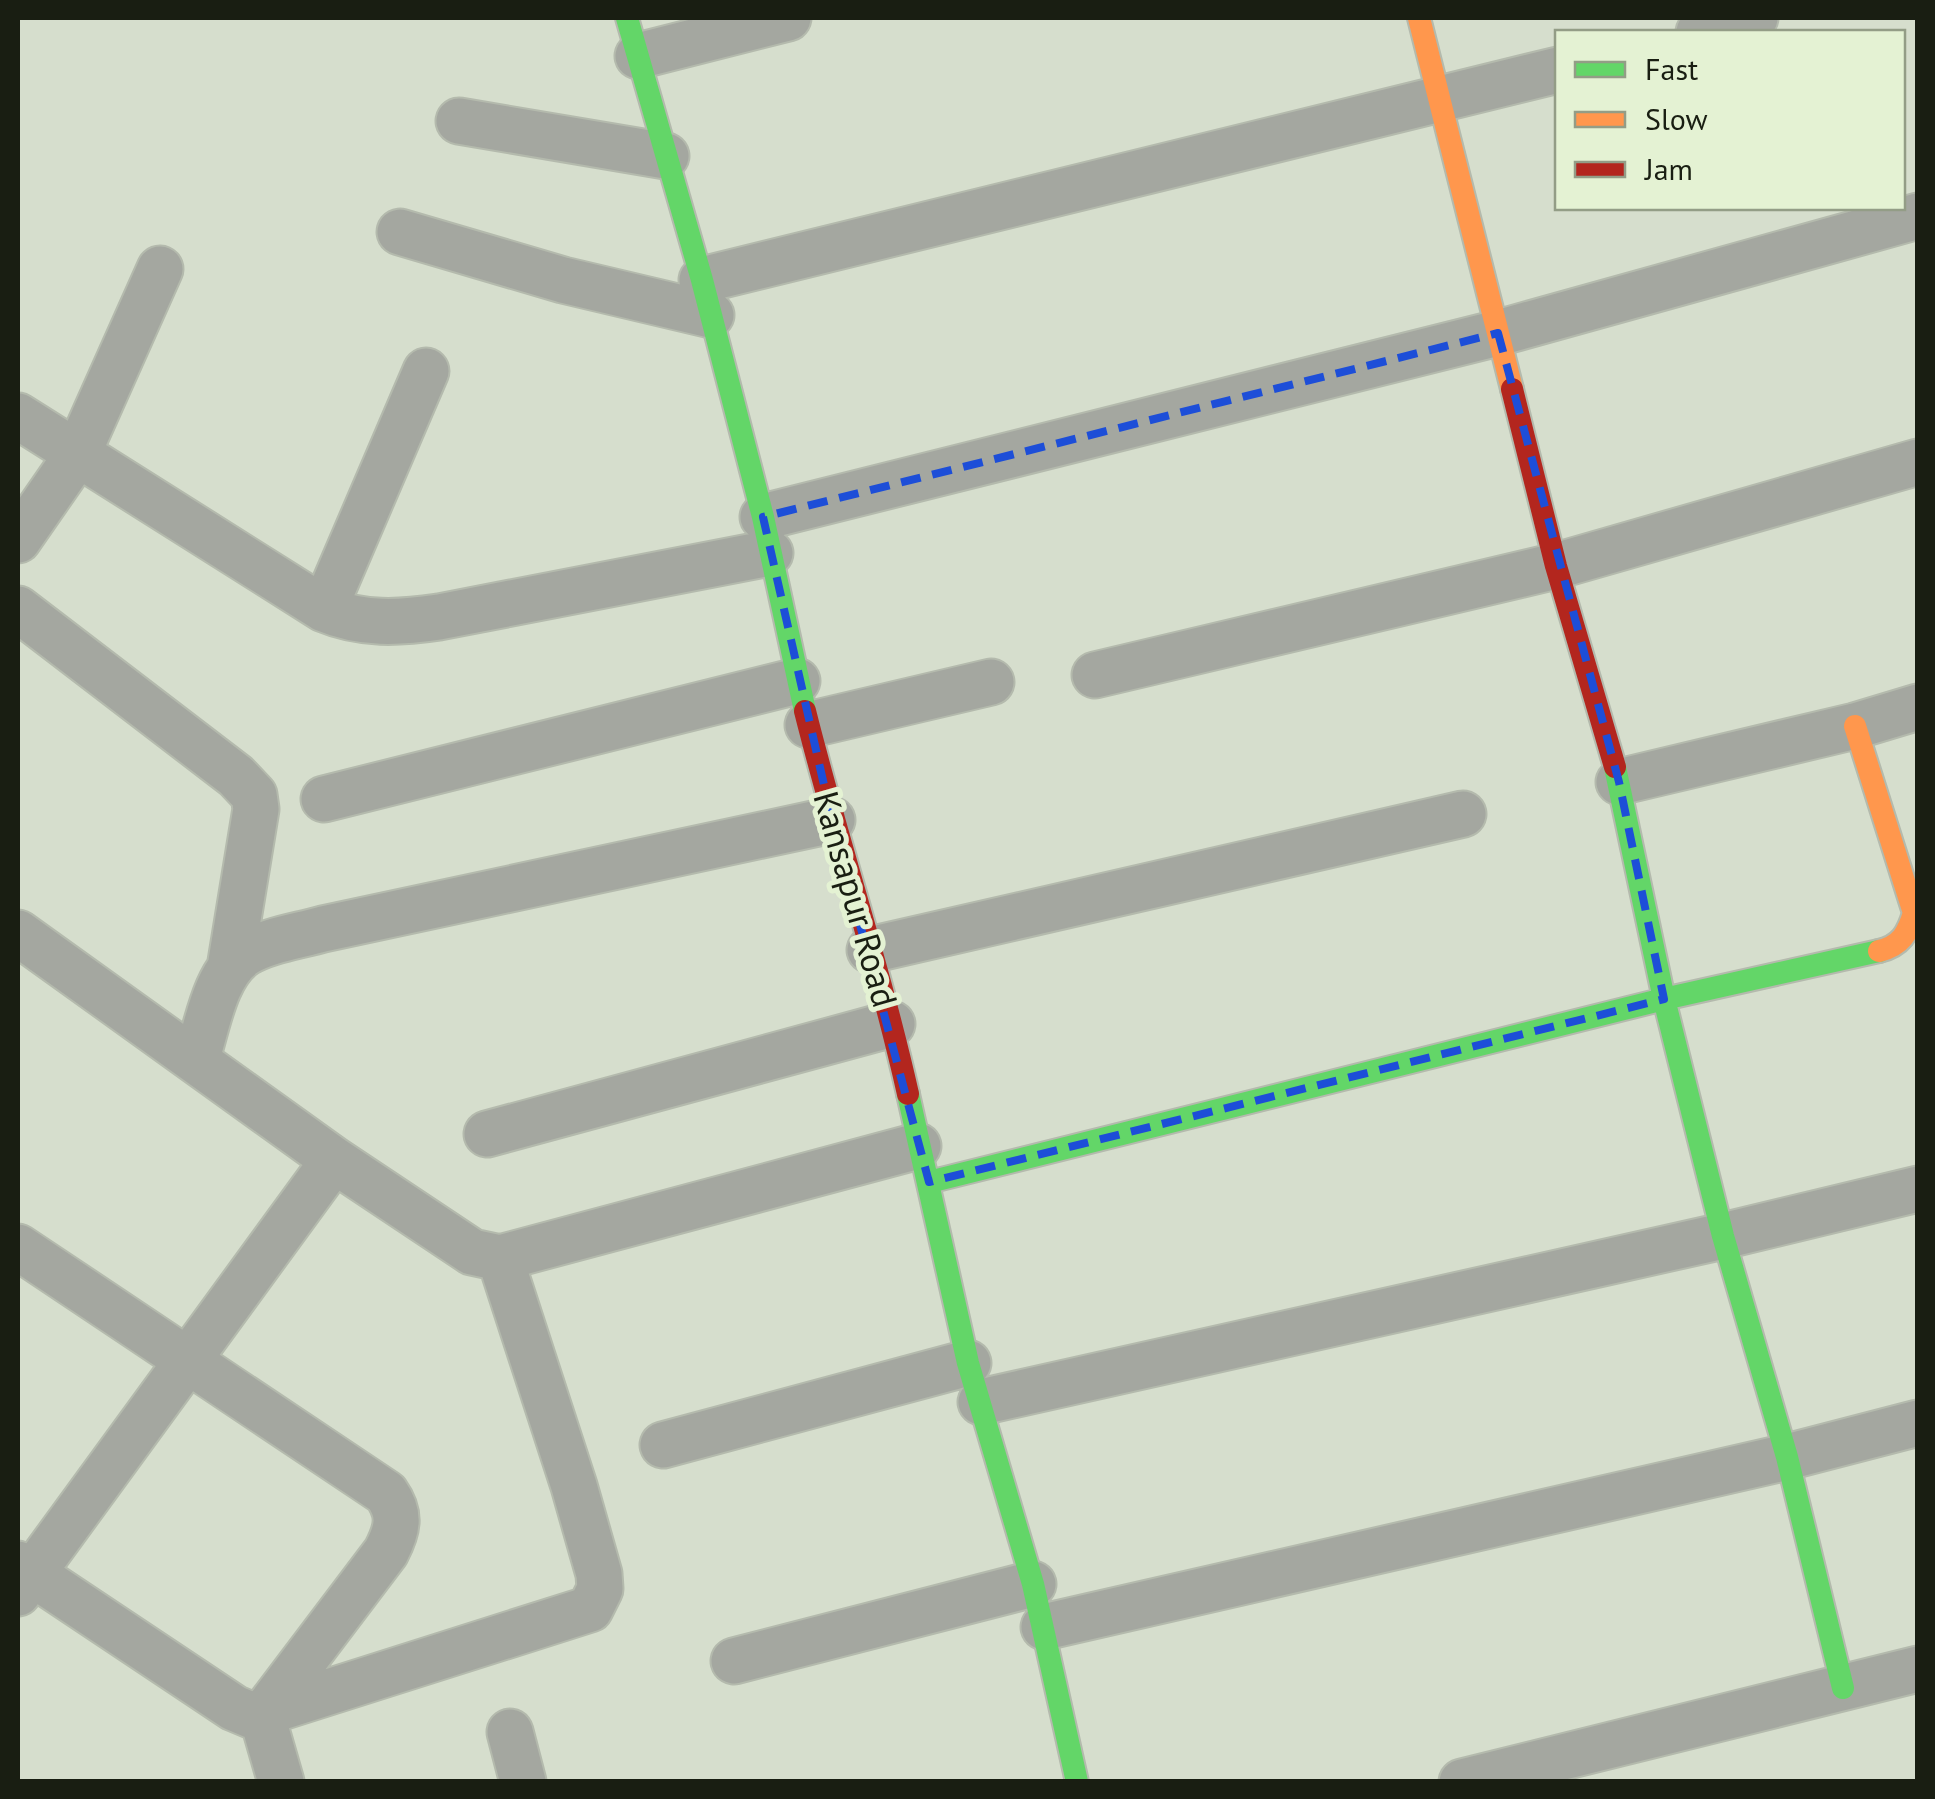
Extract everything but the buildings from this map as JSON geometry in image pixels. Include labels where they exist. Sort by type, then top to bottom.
[{"type":"street","points":[[632,37],[788,18]]},
{"type":"street","points":[[1419,18],[1556,566],[1619,782],[1664,999],[1723,1236],[1787,1457],[1842,1688]]},
{"type":"street","points":[[1707,30],[1755,18]]},
{"type":"street","name":"Kansapur Road","points":[[632,37],[706,298],[832,820],[892,1024],[974,1382],[1039,1605],[1077,1782]]},
{"type":"street","points":[[400,232],[563,280],[706,298],[1555,71]]},
{"type":"street","points":[[459,121],[666,156]]},
{"type":"street","points":[[18,416],[324,609],[366,621],[397,623],[766,535],[1918,216]]},
{"type":"street","points":[[18,540],[77,456],[160,269]]},
{"type":"street","points":[[324,609],[426,370]]},
{"type":"street","points":[[1095,675],[1556,566],[1918,462]]},
{"type":"street","points":[[18,609],[236,776],[254,795],[256,809],[230,968],[196,1061]]},
{"type":"street","points":[[324,799],[797,681]]},
{"type":"street","points":[[808,725],[991,682]]},
{"type":"street","points":[[1619,782],[1918,708]]},
{"type":"street","points":[[18,933],[334,1160],[472,1252],[500,1258],[1891,948],[1907,935],[1914,913],[1855,726]]},
{"type":"street","points":[[870,950],[1463,814]]},
{"type":"street","points":[[230,968],[246,954],[323,929],[832,820]]},
{"type":"street","points":[[488,1134],[892,1024]]},
{"type":"street","points":[[334,1160],[22,1577],[243,1713],[262,1716],[590,1610],[597,1600],[599,1574],[580,1504],[500,1258]]},
{"type":"street","points":[[663,1445],[1723,1236],[1918,1189]]},
{"type":"street","points":[[18,1247],[386,1492],[396,1506],[395,1535],[386,1552],[262,1716]]},
{"type":"street","points":[[734,1661],[1039,1605],[1787,1457],[1918,1424]]},
{"type":"street","points":[[1462,1782],[1918,1669]]},
{"type":"street","points":[[262,1716],[281,1782]]},
{"type":"street","points":[[510,1732],[522,1782]]},
{"type":"highlighted area","points":[[1498,333],[1619,782],[1664,999],[929,1182],[832,820],[763,517]]},
{"type":"traffic: fast","points":[[627,18],[702,280],[763,517],[805,711]]},
{"type":"traffic: fast","points":[[1615,767],[1664,999],[1723,1236],[1787,1457],[1843,1688]]},
{"type":"traffic: fast","points":[[929,1182],[1664,999],[1879,951]]},
{"type":"traffic: fast","points":[[908,1094],[968,1363],[1033,1584],[1077,1782]]},
{"type":"traffic: slow","points":[[1419,18],[1512,389]]},
{"type":"traffic: slow","points":[[1855,726],[1914,913],[1902,938],[1879,951]]},
{"type":"traffic: jam","points":[[1512,389],[1556,566],[1615,767]]},
{"type":"traffic: jam","points":[[805,711],[908,1094]]}]
